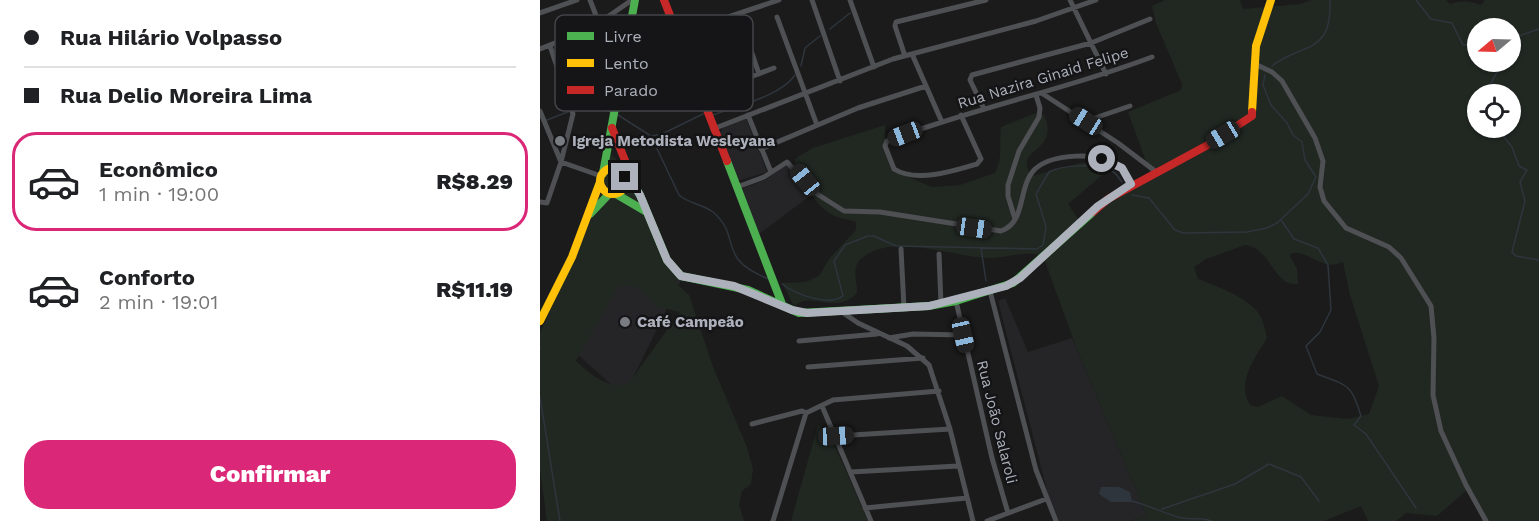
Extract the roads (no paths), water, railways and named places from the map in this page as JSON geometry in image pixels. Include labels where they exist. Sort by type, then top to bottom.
[{"type":"main road","points":[[631,15],[633,0]]},
{"type":"main road","points":[[664,0],[670,15]]},
{"type":"main road","points":[[602,177],[614,168],[636,188],[667,260],[681,276],[734,286],[799,313],[904,308],[956,301],[990,291],[1020,278],[1092,211],[1131,184],[1206,146],[1251,116],[1254,105],[1258,36],[1271,0]]},
{"type":"main road","points":[[540,321],[569,265],[602,177],[616,111]]},
{"type":"main road","points":[[706,111],[782,304]]},
{"type":"main road","points":[[586,218],[613,194],[623,189],[626,163],[613,124]]},
{"type":"main road","points":[[602,177],[604,190],[646,212]]},
{"type":"street","points":[[540,13],[578,0]]},
{"type":"street","points":[[590,0],[596,15]]},
{"type":"street","points":[[611,15],[633,0]]},
{"type":"street","points":[[734,15],[779,0]]},
{"type":"street","points":[[812,0],[840,81]]},
{"type":"street","points":[[850,0],[874,67]]},
{"type":"street","points":[[905,56],[895,26],[896,22],[986,0]]},
{"type":"street","points":[[1070,0],[1106,74]]},
{"type":"street","points":[[713,129],[905,56],[1074,10],[1096,0]]},
{"type":"street","points":[[777,17],[817,124]]},
{"type":"street","points":[[984,109],[970,80],[972,75],[1090,43],[1150,19]]},
{"type":"street","points":[[540,49],[555,44]]},
{"type":"street","points":[[550,46],[555,61]]},
{"type":"street","points":[[912,54],[941,120]]},
{"type":"street","points":[[753,56],[759,74]]},
{"type":"street","name":"Rua Nazira Ginaid Felipe","points":[[961,115],[980,152],[981,159],[977,164],[926,174],[902,173],[894,169],[885,142],[941,120],[1106,74],[1152,57]]},
{"type":"street","points":[[1255,64],[1272,72],[1282,81],[1315,138],[1323,161],[1320,187],[1324,201],[1346,228],[1389,247],[1401,258],[1431,306],[1434,338],[1432,395],[1441,431],[1461,477],[1486,521]]},
{"type":"street","points":[[753,76],[774,69]]},
{"type":"street","points":[[761,149],[817,124],[926,86]]},
{"type":"street","points":[[1039,94],[1086,121],[1155,171]]},
{"type":"street","points":[[1016,221],[1008,196],[1008,185],[1019,151],[1039,117],[1039,94]]},
{"type":"street","points":[[1086,121],[1130,106]]},
{"type":"street","points":[[540,111],[561,162],[602,177]]},
{"type":"street","points":[[543,202],[561,162],[572,111]]},
{"type":"street","points":[[748,116],[771,172]]},
{"type":"street","points":[[737,187],[771,172],[783,162],[790,163],[814,192],[838,209],[851,212],[880,212],[996,231],[1006,230],[1016,221],[1024,188],[1032,172],[1056,158],[1070,156],[1114,163],[1122,168],[1131,184]]},
{"type":"street","points":[[901,249],[904,308]]},
{"type":"street","points":[[939,254],[941,304]]},
{"type":"street","points":[[990,291],[1046,499],[1056,521]]},
{"type":"street","name":"Rua João Salaroli","points":[[956,301],[1008,513]]},
{"type":"street","points":[[842,312],[878,334],[907,346],[923,358],[934,376],[939,391],[973,521]]},
{"type":"street","points":[[799,340],[878,334]]},
{"type":"street","points":[[888,338],[913,334],[963,335]]},
{"type":"street","points":[[808,367],[923,358]]},
{"type":"street","points":[[752,424],[802,411],[806,413],[832,400],[939,391]]},
{"type":"street","points":[[822,406],[871,521]]},
{"type":"street","points":[[773,521],[806,413]]},
{"type":"street","points":[[836,436],[950,429]]},
{"type":"street","points":[[851,472],[958,466]]},
{"type":"street","points":[[866,508],[967,498]]},
{"type":"street","points":[[987,521],[1046,499]]},
{"type":"waterway","points":[[1272,66],[1320,39],[1326,31],[1330,0]]},
{"type":"waterway","points":[[1416,0],[1431,19],[1452,23],[1463,45],[1467,45]]},
{"type":"waterway","points":[[830,29],[850,13]]},
{"type":"waterway","points":[[1521,35],[1539,29]]},
{"type":"waterway","points":[[801,66],[805,48],[820,36]]},
{"type":"waterway","points":[[1491,84],[1497,72]]},
{"type":"waterway","points":[[753,101],[780,89],[795,75]]},
{"type":"waterway","points":[[1132,195],[1149,198],[1175,230],[1183,233],[1247,232],[1267,228],[1277,223],[1308,194],[1316,177],[1305,160],[1302,142],[1293,135],[1287,123],[1271,105],[1263,85],[1265,75]]},
{"type":"waterway","points":[[547,120],[570,111]]},
{"type":"waterway","points":[[713,115],[725,111]]},
{"type":"waterway","points":[[652,136],[662,134],[703,114]]},
{"type":"waterway","points":[[618,115],[651,136],[679,195],[713,212],[727,230],[735,255],[752,271],[769,279]]},
{"type":"waterway","points":[[1505,138],[1512,147],[1519,166],[1527,170],[1520,182],[1525,201],[1512,252],[1516,256],[1539,260]]},
{"type":"waterway","points":[[782,284],[795,292],[821,300],[837,299],[843,296],[834,261],[845,245],[868,236],[874,236],[896,246],[1037,249],[1043,245],[1046,227],[1036,194],[1049,172],[1071,166],[1099,167],[1113,172],[1122,182]]},
{"type":"waterway","points":[[1281,220],[1294,239],[1318,248],[1328,265],[1331,310],[1320,332],[1306,346],[1317,374],[1351,391],[1361,416],[1354,425],[1366,434],[1416,508]]},
{"type":"waterway","points":[[981,248],[986,281]]},
{"type":"waterway","points":[[540,397],[560,521]]},
{"type":"waterway","points":[[1162,509],[1235,484],[1269,464],[1301,477],[1319,501]]},
{"type":"waterway","points":[[1131,501],[1182,518],[1211,521]]},
{"type":"place","name":"Igreja Metodista Wesleyana","points":[[560,141]]},
{"type":"place","name":"Café Campeão","points":[[625,322]]}]
